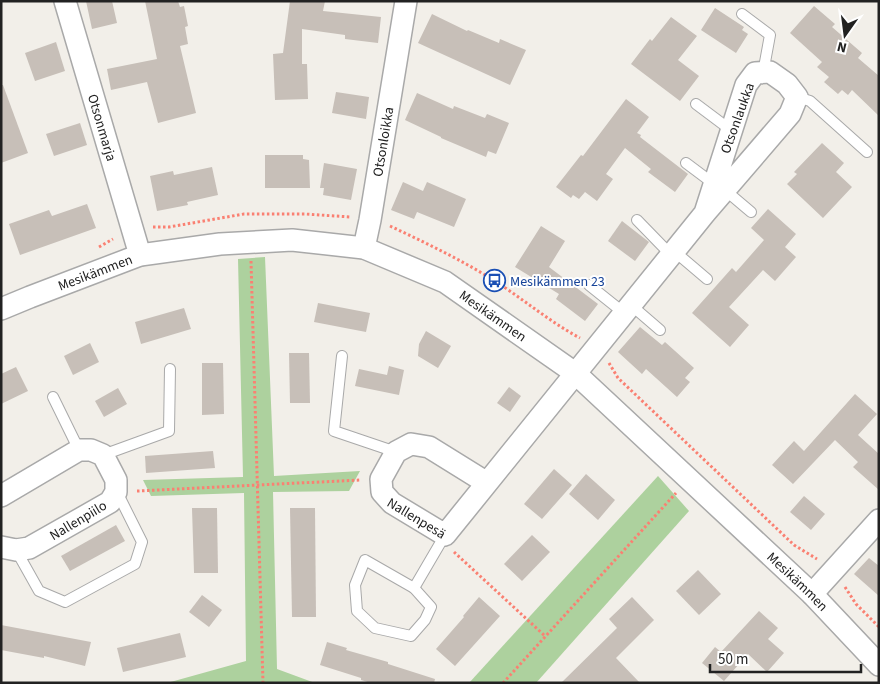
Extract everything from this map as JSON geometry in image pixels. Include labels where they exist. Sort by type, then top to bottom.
[{"type":"street","name":"Otsonmarja","points":[[65,1],[140,255]]},
{"type":"street","name":"Otsonloikka","points":[[364,248],[406,1]]},
{"type":"street","name":"Otsonloikka","points":[[401,37],[418,1]]},
{"type":"street","name":"Otsonlaukka","points":[[575,373],[705,213],[720,187],[790,114],[797,97],[787,84],[770,72],[754,73],[746,84],[732,131],[720,187]]},
{"type":"street","name":"Mesikämmen","points":[[1,309],[140,255],[220,244],[292,240],[364,248],[445,282],[575,373],[812,594],[879,665]]},
{"type":"street","name":"Nallenpesä","points":[[396,452],[381,479],[382,492],[392,502],[445,534],[575,373]]},
{"type":"street","points":[[396,452],[412,444],[429,447],[487,483]]},
{"type":"street","points":[[1,496],[79,450],[91,450],[103,454]]},
{"type":"street","name":"Nallenpiilo","points":[[8,548],[29,548],[110,502],[116,492],[116,480],[103,454]]},
{"type":"street","points":[[812,594],[879,520]]},
{"type":"lane","points":[[742,14],[770,35],[762,73]]},
{"type":"lane","points":[[797,97],[810,101],[867,152]]},
{"type":"lane","points":[[696,104],[732,131]]},
{"type":"lane","points":[[686,163],[751,212]]},
{"type":"lane","points":[[637,220],[673,253],[707,279]]},
{"type":"lane","points":[[589,285],[660,330]]},
{"type":"lane","points":[[342,356],[334,432],[396,452]]},
{"type":"lane","points":[[103,454],[169,431],[170,368]]},
{"type":"lane","points":[[54,397],[79,450]]},
{"type":"lane","points":[[8,548],[40,591],[65,602],[135,564],[142,542],[116,492]]},
{"type":"lane","points":[[414,588],[445,534]]},
{"type":"lane","points":[[365,560],[414,588],[431,607],[425,620],[411,636],[375,628],[357,612],[355,585],[365,560]]},
{"type":"path","points":[[91,250],[133,230],[169,227],[244,214],[305,214],[358,218],[382,223],[445,252],[501,285],[603,355],[618,378],[794,545],[825,563],[839,578],[856,604],[879,627]]},
{"type":"path","points":[[249,242],[252,267],[263,683]]},
{"type":"path","points":[[502,683],[705,460]]},
{"type":"path","points":[[116,492],[381,479]]},
{"type":"path","points":[[445,534],[446,545],[545,636]]},
{"type":"green space","points":[[265,257],[274,476],[360,471],[349,491],[273,492],[277,669],[315,683],[167,683],[246,661],[244,493],[151,496],[143,480],[243,477],[238,259]]},
{"type":"green space","points":[[658,476],[689,511],[536,683],[469,683]]},
{"type":"building","points":[[86,1],[112,1],[117,23],[92,29]]},
{"type":"building","points":[[145,1],[178,1],[180,7],[184,6],[188,26],[185,27],[188,44],[180,46],[196,113],[158,123],[147,82],[111,90],[107,69],[157,59]]},
{"type":"building","points":[[290,1],[325,1],[323,11],[381,17],[378,43],[345,39],[345,35],[302,29],[302,64],[307,64],[308,99],[275,100],[273,54],[283,53]]},
{"type":"building","points":[[814,6],[835,24],[832,27],[862,53],[858,58],[879,76],[879,116],[852,90],[848,95],[842,90],[838,94],[824,82],[829,77],[817,67],[822,62],[790,33]]},
{"type":"building","points":[[715,8],[744,27],[742,30],[748,34],[736,53],[701,30]]},
{"type":"building","points":[[432,14],[467,31],[499,43],[500,39],[526,50],[510,85],[418,43]]},
{"type":"building","points":[[671,17],[697,36],[678,60],[699,76],[680,101],[631,64],[650,39],[652,41]]},
{"type":"building","points":[[56,42],[65,71],[35,81],[25,53]]},
{"type":"building","points":[[1,85],[3,85],[28,153],[1,163]]},
{"type":"building","points":[[336,92],[369,97],[366,119],[332,113]]},
{"type":"building","points":[[417,93],[453,109],[454,106],[485,118],[487,114],[509,123],[496,154],[488,151],[486,157],[405,120]]},
{"type":"building","points":[[626,99],[649,117],[637,133],[641,135],[640,137],[688,174],[675,192],[648,172],[651,169],[625,148],[606,174],[613,179],[597,201],[585,192],[579,199],[573,195],[571,198],[556,187],[581,155],[583,156]]},
{"type":"building","points":[[80,123],[87,145],[54,156],[46,134]]},
{"type":"building","points":[[822,143],[844,163],[836,172],[852,187],[823,218],[787,184],[797,174],[794,172]]},
{"type":"building","points":[[265,155],[303,155],[303,159],[309,160],[310,188],[265,188]]},
{"type":"building","points":[[324,163],[357,169],[351,200],[323,195],[324,188],[320,188]]},
{"type":"building","points":[[212,167],[218,195],[187,202],[188,205],[157,211],[150,176],[173,171],[174,175]]},
{"type":"building","points":[[403,182],[423,191],[427,182],[466,199],[454,227],[417,212],[414,219],[391,210]]},
{"type":"building","points":[[87,204],[96,228],[20,255],[9,224],[49,210],[52,216]]},
{"type":"building","points":[[768,209],[796,234],[785,247],[796,257],[775,281],[763,270],[729,307],[749,325],[730,347],[692,313],[732,268],[736,272],[764,240],[751,228]]},
{"type":"building","points":[[622,221],[649,242],[635,261],[608,241]]},
{"type":"building","points":[[541,226],[565,241],[549,267],[598,304],[585,321],[556,299],[559,294],[515,267]]},
{"type":"building","points":[[318,303],[370,313],[366,332],[314,322]]},
{"type":"building","points":[[184,308],[191,329],[141,344],[135,322]]},
{"type":"building","points":[[640,327],[662,345],[665,342],[694,368],[685,378],[690,382],[677,397],[646,369],[642,374],[618,352]]},
{"type":"building","points":[[426,331],[451,346],[438,368],[418,356],[419,344]]},
{"type":"building","points":[[90,343],[99,362],[73,375],[64,356]]},
{"type":"building","points":[[289,353],[309,353],[310,403],[290,403]]},
{"type":"building","points":[[202,363],[223,363],[224,414],[202,415]]},
{"type":"building","points":[[389,366],[404,370],[399,395],[355,386],[359,369],[387,375]]},
{"type":"building","points":[[16,367],[28,391],[1,404],[1,374]]},
{"type":"building","points":[[509,387],[521,396],[510,412],[497,403]]},
{"type":"building","points":[[118,388],[127,404],[104,417],[95,401]]},
{"type":"building","points":[[855,394],[877,414],[858,435],[879,454],[879,490],[853,467],[858,462],[835,440],[793,484],[772,465],[794,441],[804,451]]},
{"type":"building","points":[[213,451],[215,468],[146,473],[145,456]]},
{"type":"building","points":[[554,469],[572,485],[542,519],[524,504]]},
{"type":"building","points":[[586,474],[615,500],[598,520],[569,494]]},
{"type":"building","points":[[804,496],[825,514],[811,530],[790,512]]},
{"type":"building","points":[[192,508],[217,508],[218,573],[194,573]]},
{"type":"building","points":[[290,508],[315,508],[316,617],[292,617]]},
{"type":"building","points":[[116,525],[125,541],[70,571],[61,556]]},
{"type":"building","points":[[532,535],[550,552],[522,581],[504,564]]},
{"type":"building","points":[[869,558],[879,566],[879,596],[854,574]]},
{"type":"building","points":[[698,570],[721,594],[699,615],[676,591]]},
{"type":"building","points":[[202,595],[222,610],[209,627],[189,612]]},
{"type":"building","points":[[479,597],[500,616],[455,666],[436,649]]},
{"type":"building","points":[[632,597],[654,620],[616,658],[640,683],[561,683],[617,628],[609,619]]},
{"type":"building","points":[[759,611],[778,628],[768,639],[784,653],[767,672],[748,654],[724,681],[702,663],[715,647],[721,652]]},
{"type":"building","points":[[1,625],[91,642],[85,666],[44,656],[44,658],[1,650]]},
{"type":"building","points":[[180,633],[186,657],[123,672],[117,648]]},
{"type":"building","points":[[327,642],[435,679],[434,683],[371,683],[320,665]]},
{"type":"place","name":"Mesikämmen 23","points":[[494,281]]}]
